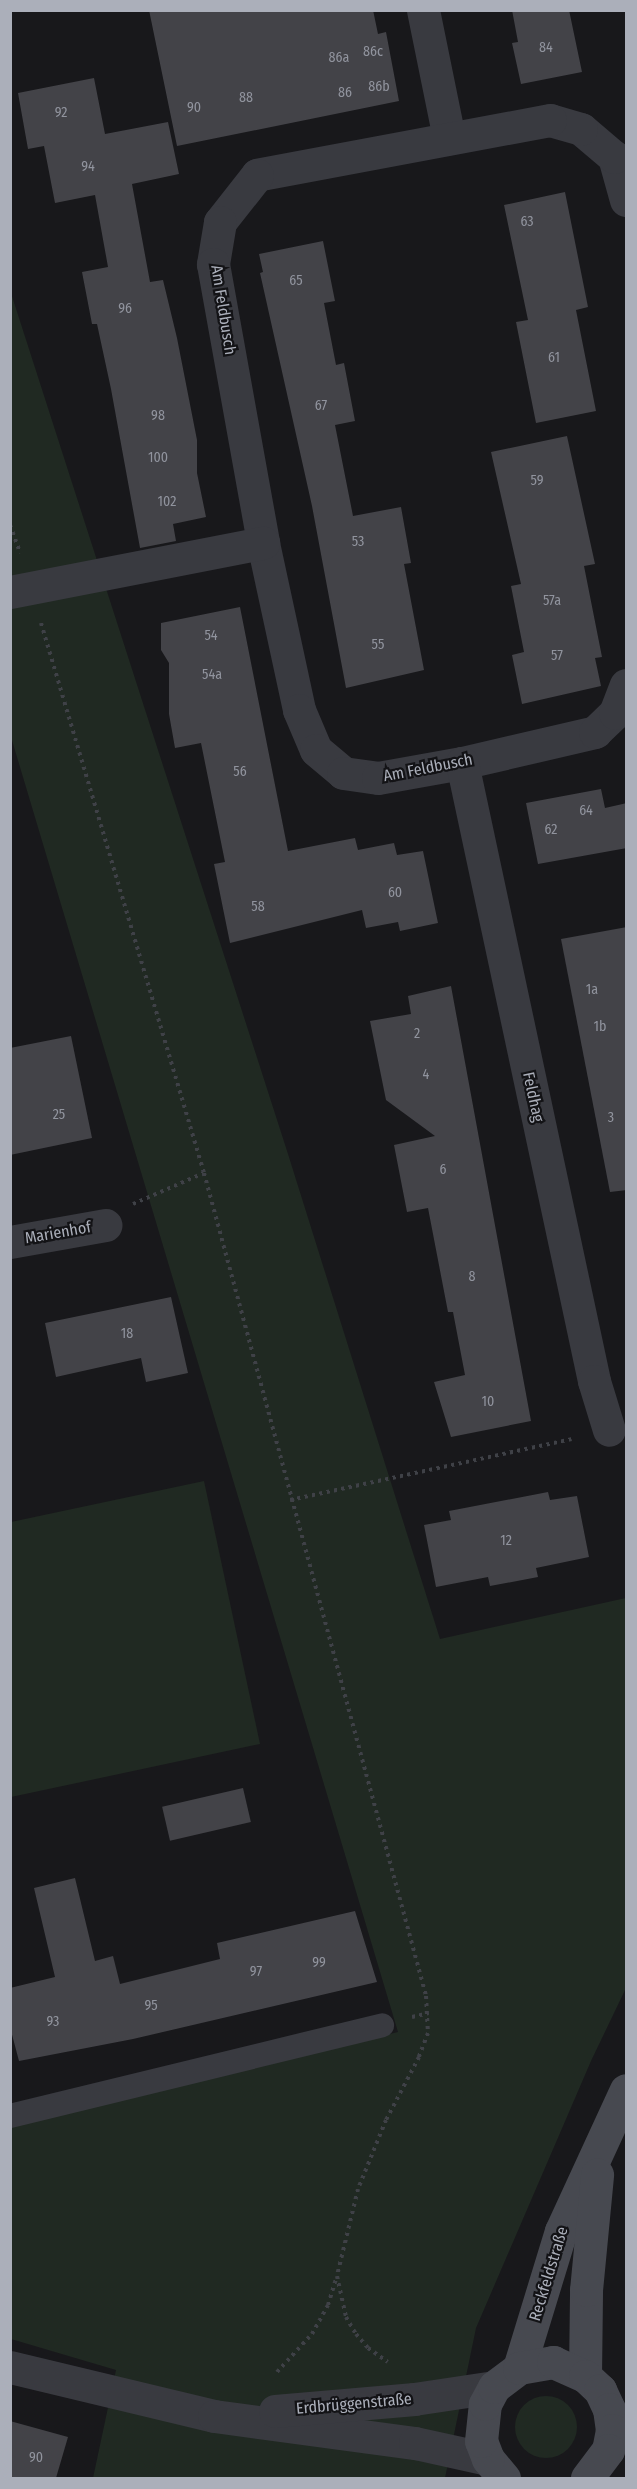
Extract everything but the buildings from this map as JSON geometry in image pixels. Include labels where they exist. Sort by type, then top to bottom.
[{"type":"street","points":[[423,10],[449,138]]},
{"type":"street","name":"Am Feldbusch","points":[[627,200],[614,157],[581,129],[550,120],[257,175],[220,222],[213,264],[263,543],[299,710],[316,750],[343,773],[378,778],[462,762],[595,732],[615,713],[627,686]]},
{"type":"street","points":[[21,590],[263,543]]},
{"type":"street","name":"Feldhag","points":[[462,762],[594,1381],[609,1430]]},
{"type":"street","name":"Marienhof","points":[[10,1242],[105,1225]]},
{"type":"street","name":"Reckfeldstraße","points":[[496,2469],[481,2441],[485,2404],[507,2378],[561,2231],[627,2090]]},
{"type":"street","name":"Reckfeldstraße","points":[[585,2376],[586,2290],[600,2150]]},
{"type":"street","points":[[507,2378],[553,2362],[585,2376],[600,2390],[609,2409],[612,2430],[608,2450],[587,2478]]},
{"type":"street","name":"Erdbrüggenstraße","points":[[10,2367],[214,2416],[416,2443],[496,2469]]},
{"type":"street","name":"Erdbrüggenstraße","points":[[214,2416],[414,2399],[507,2378]]},
{"type":"lane","points":[[10,2116],[382,2025]]},
{"type":"path","points":[[10,525],[21,590],[204,1173],[429,2013],[428,2033],[419,2057],[386,2120],[358,2189],[328,2306],[312,2334],[272,2378]]},
{"type":"path","points":[[105,1225],[134,1203],[204,1173]]},
{"type":"path","points":[[290,1500],[609,1430]]},
{"type":"path","points":[[337,2276],[346,2317],[356,2334],[368,2348],[395,2366]]},
{"type":"shaded area","points":[[10,290],[288,1154],[440,1639],[626,1598],[626,1988],[591,2061],[476,2328],[445,2478],[93,2478],[116,2370],[11,2339],[11,2124],[398,2032],[11,737]]},
{"type":"shaded area","points":[[204,1481],[260,1744],[11,1797],[11,1522]]},
{"type":"shaded area","points":[[546,2396],[558,2398],[568,2405],[575,2415],[577,2427],[575,2439],[568,2449],[558,2456],[546,2458],[534,2456],[524,2449],[517,2439],[515,2427],[517,2415],[524,2405],[534,2398]]}]
